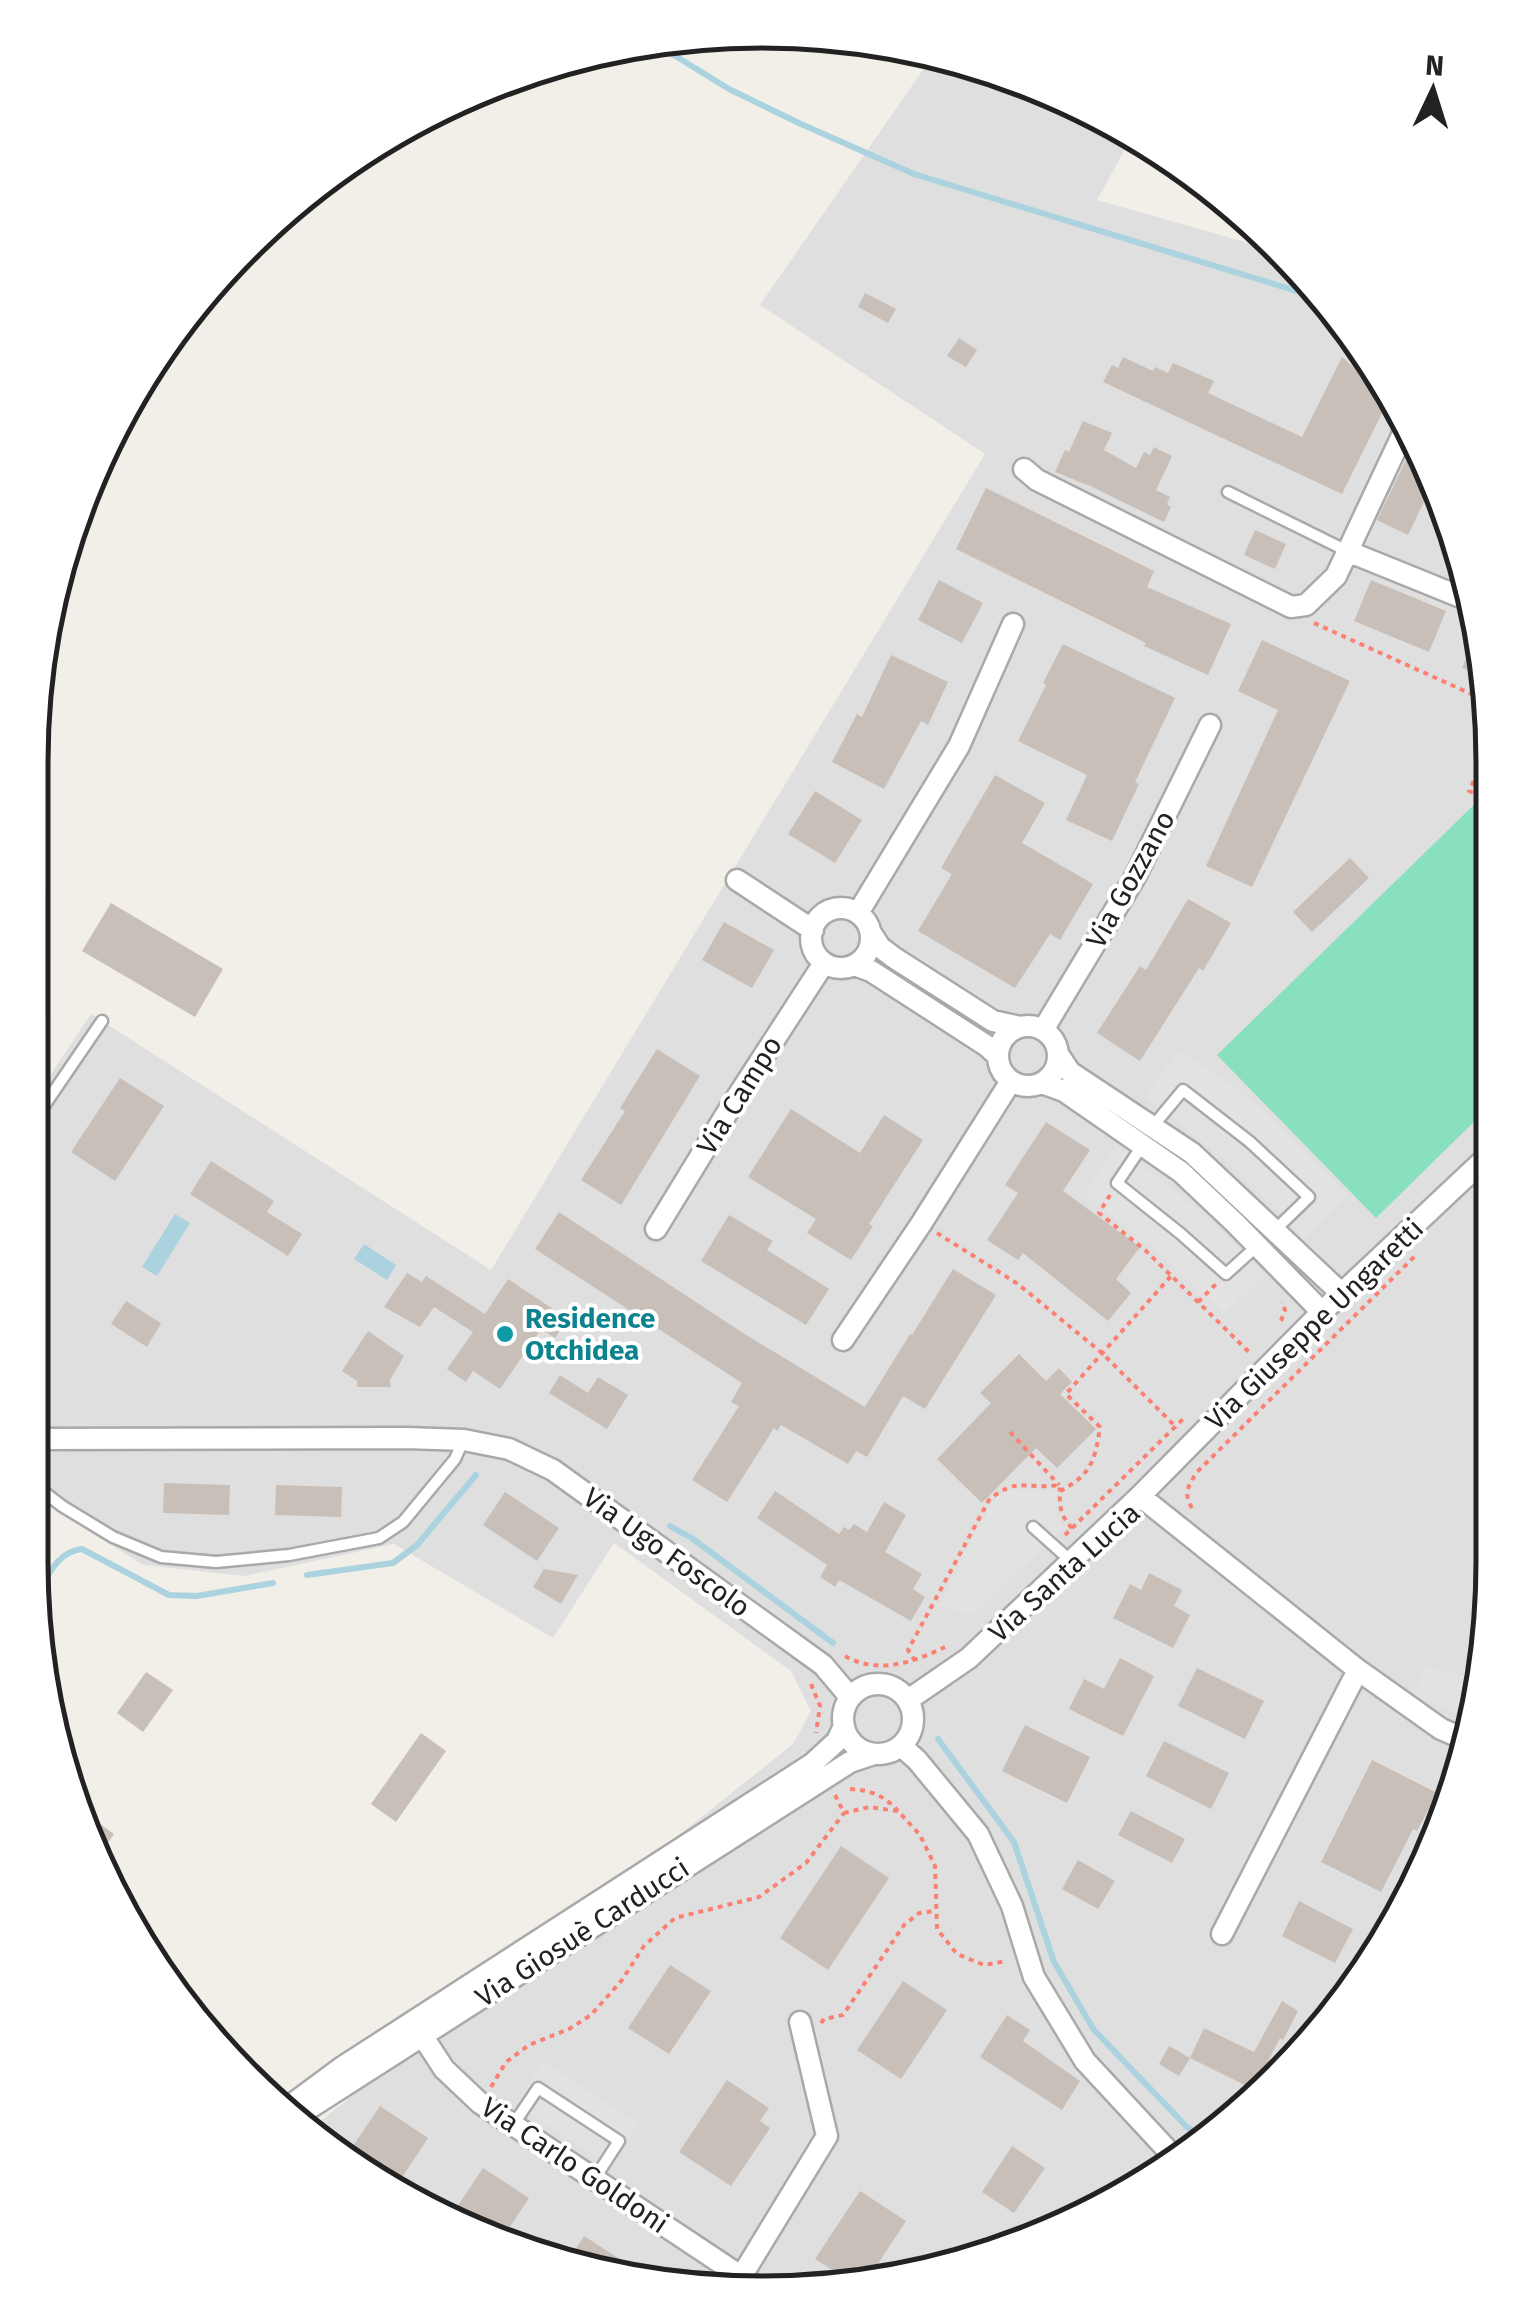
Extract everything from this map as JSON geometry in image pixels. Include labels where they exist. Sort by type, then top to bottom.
[{"type":"street","points":[[1024,469],[1037,480],[1291,606],[1298,606],[1306,605],[1336,576],[1399,441]]},
{"type":"street","points":[[1347,552],[1455,593]]},
{"type":"street","points":[[858,913],[959,746],[1014,624]]},
{"type":"street","name":"Via Gozzano","points":[[1042,1030],[1136,878],[1210,725]]},
{"type":"street","points":[[738,880],[813,930]]},
{"type":"street","points":[[1322,1312],[1148,1136],[1070,1072],[1050,1036],[1028,1026],[993,1021],[893,957],[880,947],[858,913],[838,908],[820,917],[813,930],[812,945],[824,962],[838,968],[854,965],[871,971],[987,1046],[998,1056],[1011,1081],[1026,1086],[1042,1083],[1064,1091],[1148,1136],[1192,1153],[1342,1294]]},
{"type":"street","points":[[854,965],[868,952],[871,933]]},
{"type":"street","name":"Via Campo","points":[[656,1229],[824,962]]},
{"type":"street","points":[[998,1056],[1002,1041],[1020,1027]]},
{"type":"street","points":[[1042,1083],[1054,1071],[1058,1054]]},
{"type":"street","points":[[843,1340],[1011,1081]]},
{"type":"street","name":"Via Giuseppe Ungaretti","points":[[1140,1496],[1322,1312],[1476,1167]]},
{"type":"street","name":"Via Ugo Foscolo","points":[[48,1439],[406,1438],[464,1440],[509,1450],[554,1470],[823,1665],[850,1698]]},
{"type":"street","name":"Via Santa Lucia","points":[[908,1700],[970,1658],[1140,1496],[1358,1670],[1454,1734]]},
{"type":"street","points":[[1222,1934],[1358,1670]]},
{"type":"street","points":[[869,1685],[891,1686],[908,1700],[912,1729],[901,1746],[874,1754],[854,1745],[844,1726],[846,1706],[858,1690],[869,1685]]},
{"type":"street","name":"Via Giosuè Carducci","points":[[305,2110],[418,2029],[812,1764],[837,1741],[844,1726]]},
{"type":"street","points":[[901,1746],[978,1834],[1012,1906],[1034,1977],[1085,2061],[1167,2149]]},
{"type":"street","name":"Via Giosuè Carducci","points":[[296,2102],[366,2044],[418,2029],[850,1762],[874,1754]]},
{"type":"street","points":[[752,2276],[827,2136],[809,2023]]},
{"type":"street","name":"Via Carlo Goldoni","points":[[418,2029],[444,2069],[480,2103],[738,2275]]},
{"type":"lane","points":[[1228,492],[1347,552]]},
{"type":"lane","points":[[48,1100],[102,1021]]},
{"type":"lane","points":[[1257,1246],[1226,1274],[1118,1183],[1183,1090],[1250,1142],[1309,1197],[1275,1230]]},
{"type":"lane","points":[[48,1496],[113,1537],[161,1557],[216,1562],[271,1557],[379,1538],[403,1522],[455,1459],[464,1440]]},
{"type":"lane","points":[[1032,1527],[1071,1562]]},
{"type":"lane","points":[[513,2125],[538,2088],[618,2142],[594,2179]]},
{"type":"path","points":[[1298,606],[1308,620],[1472,694]]},
{"type":"path","points":[[1118,1183],[1099,1212],[1145,1250],[1251,1354]]},
{"type":"path","points":[[921,1224],[1018,1284],[1102,1353],[1176,1426],[1188,1414]]},
{"type":"path","points":[[1198,1516],[1187,1499],[1186,1489],[1197,1472],[1425,1246]]},
{"type":"path","points":[[1198,1302],[1226,1274]]},
{"type":"path","points":[[915,1660],[908,1650],[988,1500],[1003,1488],[1019,1484],[1059,1488],[1077,1482],[1090,1469],[1100,1427],[1066,1394],[1171,1276]]},
{"type":"path","points":[[1280,1326],[1285,1310],[1281,1299]]},
{"type":"path","points":[[1010,1432],[1059,1488],[1064,1520],[1072,1528]]},
{"type":"path","points":[[837,1651],[856,1662],[882,1666],[926,1656]]},
{"type":"path","points":[[844,1813],[834,1793],[853,1788],[887,1798],[920,1835],[935,1866],[936,1929],[957,1954],[984,1965],[1018,1960]]},
{"type":"path","points":[[488,2091],[506,2062],[529,2045],[569,2029],[591,2015],[622,1980],[644,1946],[676,1918],[758,1897],[806,1863],[844,1813],[870,1807],[898,1811]]},
{"type":"path","points":[[809,2023],[843,2014],[904,1925],[919,1913],[936,1911]]},
{"type":"shaded area","points":[[925,67],[1035,102],[1119,143],[1126,147],[1097,200],[1253,244],[1328,327],[1380,405],[1421,488],[1451,577],[1469,668],[1476,762],[1474,1608],[1462,1701],[1451,1746],[1438,1791],[1402,1877],[1355,1958],[1298,2032],[1196,2128],[1118,2180],[1035,2221],[946,2251],[855,2269],[762,2276],[622,2262],[532,2238],[404,2180],[320,2122],[793,1744],[811,1711],[791,1671],[614,1543],[553,1638],[394,1544],[245,1576],[143,1565],[48,1505],[48,1078],[91,1014],[491,1270],[985,454],[760,305]]},
{"type":"shaded area","points":[[1179,1050],[1251,1099],[1348,1195],[1305,1239],[1246,1177],[1146,1097]]},
{"type":"shaded area","points":[[1116,1145],[1227,1236],[1265,1276],[1224,1313],[1164,1257],[1085,1195]]},
{"type":"shaded area","points":[[1055,1489],[1055,1515],[1064,1528],[972,1615],[939,1606],[987,1510],[999,1495],[1010,1490]]},
{"type":"shaded area","points":[[1427,1665],[1466,1678],[1459,1715],[1413,1694]]},
{"type":"shaded area","points":[[543,2062],[639,2123],[612,2166],[515,2105]]},
{"type":"green space","points":[[1476,803],[1476,1120],[1376,1218],[1217,1055]]},
{"type":"water","points":[[175,1214],[190,1223],[157,1276],[142,1267]]},
{"type":"water","points":[[364,1244],[396,1265],[387,1280],[354,1259]]},
{"type":"building","points":[[865,293],[896,309],[888,323],[858,307]]},
{"type":"building","points":[[959,338],[977,350],[966,367],[947,356]]},
{"type":"building","points":[[1123,357],[1153,371],[1155,367],[1168,373],[1173,363],[1214,381],[1208,393],[1302,437],[1342,357],[1359,372],[1383,411],[1342,494],[1103,382],[1112,365],[1118,368]]},
{"type":"building","points":[[1083,421],[1112,433],[1104,450],[1136,468],[1144,452],[1150,455],[1154,447],[1172,456],[1156,490],[1170,497],[1167,504],[1171,507],[1164,522],[1055,472]]},
{"type":"building","points":[[1406,460],[1409,461],[1425,499],[1408,535],[1377,520]]},
{"type":"building","points":[[986,488],[1154,571],[1147,587],[1231,624],[1208,675],[956,549]]},
{"type":"building","points":[[1255,530],[1286,544],[1275,569],[1244,555]]},
{"type":"building","points":[[939,580],[983,603],[962,643],[918,620]]},
{"type":"building","points":[[1371,580],[1446,611],[1429,652],[1354,621]]},
{"type":"building","points":[[1262,640],[1350,681],[1252,887],[1206,866],[1278,710],[1238,691]]},
{"type":"building","points":[[1063,644],[1175,698],[1112,841],[1066,820],[1087,775],[1018,741]]},
{"type":"building","points":[[891,655],[948,682],[928,725],[921,721],[884,789],[832,762],[857,714],[862,717]]},
{"type":"building","points":[[995,775],[1045,803],[1022,843],[1093,884],[1060,940],[1050,934],[1015,988],[918,931],[952,874],[941,868]]},
{"type":"building","points":[[815,791],[862,820],[835,863],[788,834]]},
{"type":"building","points":[[1350,858],[1369,878],[1312,932],[1293,912]]},
{"type":"building","points":[[1188,899],[1231,923],[1203,971],[1199,968],[1140,1061],[1097,1033],[1140,966],[1146,970]]},
{"type":"building","points":[[111,903],[223,969],[195,1017],[82,951]]},
{"type":"building","points":[[724,922],[774,950],[752,988],[702,960]]},
{"type":"building","points":[[657,1049],[700,1076],[621,1205],[581,1180],[625,1111],[620,1108]]},
{"type":"building","points":[[120,1078],[164,1106],[115,1181],[71,1152]]},
{"type":"building","points":[[791,1109],[860,1153],[884,1115],[923,1140],[869,1224],[873,1226],[851,1260],[807,1233],[816,1219],[748,1177]]},
{"type":"building","points":[[1046,1122],[1090,1150],[1063,1191],[1140,1247],[1116,1279],[1131,1293],[1108,1321],[1023,1253],[1018,1260],[987,1240],[1018,1193],[1005,1185]]},
{"type":"building","points":[[211,1161],[274,1201],[267,1212],[302,1234],[288,1256],[190,1194]]},
{"type":"building","points":[[559,1212],[743,1333],[865,1407],[953,1269],[996,1295],[925,1409],[903,1396],[867,1457],[856,1451],[848,1464],[781,1425],[777,1431],[774,1428],[727,1502],[692,1480],[739,1406],[731,1402],[742,1383],[535,1249]]},
{"type":"building","points":[[729,1215],[773,1241],[767,1250],[829,1289],[806,1325],[701,1261]]},
{"type":"building","name":"Residence Otchidea","points":[[407,1273],[422,1282],[426,1276],[485,1314],[508,1279],[568,1319],[555,1338],[541,1329],[500,1389],[473,1371],[466,1382],[447,1369],[473,1332],[434,1307],[420,1327],[384,1307]]},
{"type":"building","points":[[126,1301],[161,1323],[147,1347],[111,1324]]},
{"type":"building","points":[[368,1331],[404,1356],[390,1380],[391,1387],[357,1387],[357,1381],[342,1371]]},
{"type":"building","points":[[1019,1354],[1046,1381],[1059,1368],[1072,1382],[1060,1394],[1096,1429],[1057,1468],[1036,1448],[982,1503],[937,1459],[991,1403],[980,1393]]},
{"type":"building","points":[[560,1375],[588,1393],[598,1377],[628,1395],[607,1429],[549,1393]]},
{"type":"building","points":[[164,1483],[230,1485],[229,1515],[163,1513]]},
{"type":"building","points":[[276,1485],[342,1487],[341,1517],[275,1515]]},
{"type":"building","points":[[775,1491],[839,1534],[844,1527],[849,1530],[854,1524],[867,1532],[884,1502],[906,1515],[885,1552],[922,1574],[913,1589],[925,1597],[911,1621],[839,1580],[835,1587],[820,1577],[827,1565],[757,1518]]},
{"type":"building","points":[[505,1492],[559,1528],[537,1561],[483,1525]]},
{"type":"building","points":[[544,1569],[578,1575],[561,1604],[533,1587]]},
{"type":"building","points":[[1149,1573],[1182,1590],[1174,1606],[1190,1615],[1173,1648],[1113,1618],[1130,1584],[1141,1590]]},
{"type":"building","points":[[1120,1658],[1154,1676],[1123,1736],[1069,1709],[1084,1679],[1104,1689]]},
{"type":"building","points":[[1197,1668],[1264,1701],[1245,1739],[1178,1706]]},
{"type":"building","points":[[146,1672],[173,1690],[143,1732],[117,1713]]},
{"type":"building","points":[[1025,1725],[1090,1757],[1067,1803],[1002,1771]]},
{"type":"building","points":[[421,1733],[446,1751],[396,1822],[371,1804]]},
{"type":"building","points":[[1164,1741],[1229,1773],[1211,1809],[1146,1776]]},
{"type":"building","points":[[1372,1760],[1437,1793],[1417,1831],[1413,1829],[1381,1892],[1321,1862]]},
{"type":"building","points":[[1131,1811],[1185,1839],[1172,1863],[1118,1835]]},
{"type":"building","points":[[97,1822],[114,1834],[106,1845]]},
{"type":"building","points":[[841,1846],[889,1878],[828,1970],[780,1938]]},
{"type":"building","points":[[1078,1860],[1115,1881],[1098,1909],[1062,1889]]},
{"type":"building","points":[[1299,1901],[1353,1929],[1335,1963],[1282,1936]]},
{"type":"building","points":[[670,1965],[711,1991],[669,2054],[628,2028]]},
{"type":"building","points":[[903,1981],[947,2010],[901,2079],[857,2050]]},
{"type":"building","points":[[1282,2001],[1298,2011],[1265,2067],[1245,2085],[1190,2058],[1204,2028],[1254,2052]]},
{"type":"building","points":[[1007,2015],[1030,2030],[1023,2041],[1080,2081],[1062,2110],[980,2057]]},
{"type":"building","points":[[1169,2046],[1190,2058],[1179,2076],[1159,2064]]},
{"type":"building","points":[[727,2080],[769,2108],[760,2121],[770,2128],[731,2186],[679,2152]]},
{"type":"building","points":[[380,2106],[428,2138],[401,2178],[353,2146]]},
{"type":"building","points":[[1012,2146],[1045,2168],[1014,2213],[982,2192]]},
{"type":"building","points":[[483,2168],[529,2198],[509,2229],[457,2207]]},
{"type":"building","points":[[860,2191],[906,2221],[877,2266],[834,2271],[815,2259]]},
{"type":"building","points":[[584,2236],[625,2262],[622,2262],[575,2250]]},
{"type":"waterway","points":[[672,54],[729,89],[914,174],[1298,292]]},
{"type":"waterway","points":[[307,1575],[393,1563],[417,1545],[476,1475]]},
{"type":"waterway","points":[[670,1526],[833,1643]]},
{"type":"waterway","points":[[48,1575],[66,1555],[82,1549],[169,1595],[197,1596],[273,1583]]},
{"type":"waterway","points":[[938,1739],[1014,1842],[1054,1962],[1094,2030],[1193,2130]]},
{"type":"place","name":"Residence Otchidea","points":[[505,1334]]}]
